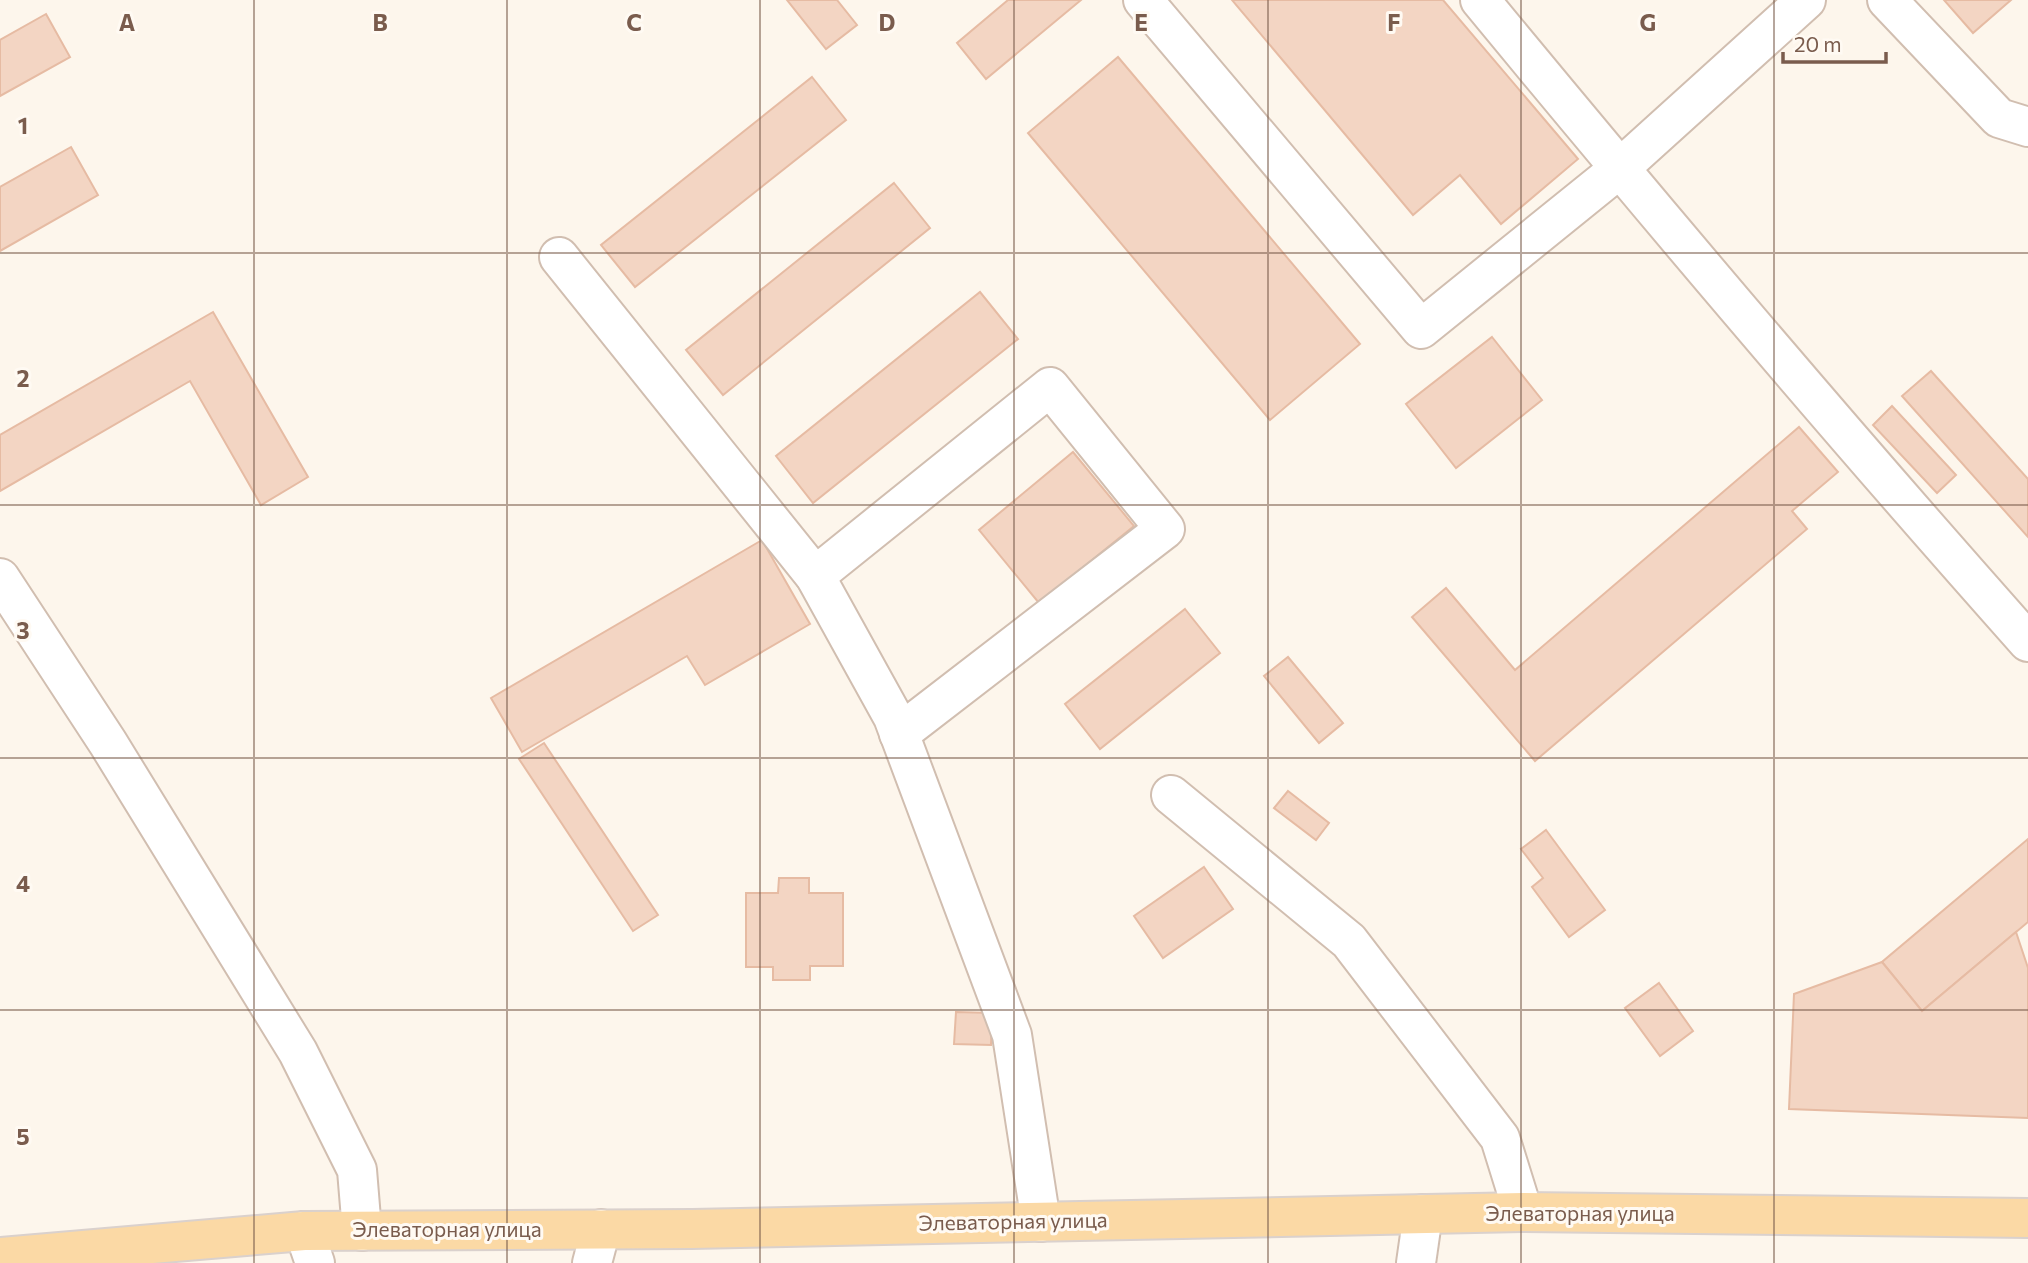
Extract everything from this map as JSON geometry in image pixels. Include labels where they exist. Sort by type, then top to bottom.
[{"type":"main road","name":"Элеваторная улица","points":[[0,1257],[309,1247],[362,1231],[596,1246],[1041,1222],[1524,1212],[2028,1218]]},
{"type":"lane","points":[[1143,0],[1421,329],[1619,169],[1806,0]]},
{"type":"lane","points":[[1480,0],[1619,169],[2028,642]]},
{"type":"lane","points":[[1887,0],[1999,118],[2028,127]]},
{"type":"lane","points":[[559,257],[814,576],[893,717],[1012,1035],[1041,1222]]},
{"type":"lane","points":[[814,576],[1050,387],[1165,529],[900,734]]},
{"type":"lane","points":[[0,578],[108,743],[298,1052],[357,1170],[362,1231]]},
{"type":"lane","points":[[1171,795],[1349,941],[1500,1138],[1524,1212]]},
{"type":"lane","points":[[1416,1263],[1423,1214]]},
{"type":"building","points":[[787,0],[837,0],[857,25],[826,49]]},
{"type":"building","points":[[1008,0],[1081,0],[986,79],[957,43]]},
{"type":"building","points":[[1232,0],[1443,0],[1578,159],[1501,224],[1460,175],[1413,215]]},
{"type":"building","points":[[1944,0],[2011,0],[1973,33]]},
{"type":"building","points":[[46,14],[70,57],[0,96],[0,40]]},
{"type":"building","points":[[1118,57],[1360,344],[1270,420],[1028,133]]},
{"type":"building","points":[[812,77],[846,120],[635,287],[601,245]]},
{"type":"building","points":[[71,147],[98,195],[0,251],[0,187]]},
{"type":"building","points":[[894,183],[930,228],[723,395],[686,350]]},
{"type":"building","points":[[980,292],[1018,339],[813,503],[776,456]]},
{"type":"building","points":[[213,312],[308,477],[261,505],[190,381],[0,491],[0,435]]},
{"type":"building","points":[[1492,337],[1542,400],[1456,468],[1406,404]]},
{"type":"building","points":[[1931,371],[2028,479],[2028,537],[1902,396]]},
{"type":"building","points":[[1892,406],[1956,475],[1937,493],[1873,425]]},
{"type":"building","points":[[1799,427],[1838,472],[1792,511],[1807,529],[1535,761],[1412,617],[1446,588],[1515,670]]},
{"type":"building","points":[[1073,452],[1134,526],[1039,603],[979,530]]},
{"type":"building","points":[[762,540],[810,624],[705,685],[687,656],[522,752],[491,698]]},
{"type":"building","points":[[1185,609],[1220,653],[1100,749],[1065,704]]},
{"type":"building","points":[[1288,657],[1343,723],[1319,743],[1264,676]]},
{"type":"building","points":[[544,743],[658,915],[633,931],[519,759]]},
{"type":"building","points":[[1288,791],[1329,823],[1316,840],[1274,808]]},
{"type":"building","points":[[1546,830],[1605,910],[1569,937],[1532,887],[1543,878],[1521,849]]},
{"type":"building","points":[[2028,839],[2028,922],[1922,1011],[1882,962]]},
{"type":"building","points":[[1204,867],[1233,909],[1163,958],[1134,916]]},
{"type":"building","points":[[779,878],[809,878],[809,893],[843,893],[843,966],[810,966],[810,980],[773,980],[773,967],[746,967],[746,893],[778,893]]},
{"type":"building","points":[[2016,932],[2028,968],[2028,1118],[1789,1109],[1794,994],[1882,962],[1922,1011]]},
{"type":"building","points":[[1659,983],[1693,1031],[1660,1056],[1625,1008]]},
{"type":"building","points":[[956,1012],[992,1013],[991,1045],[954,1044]]}]
